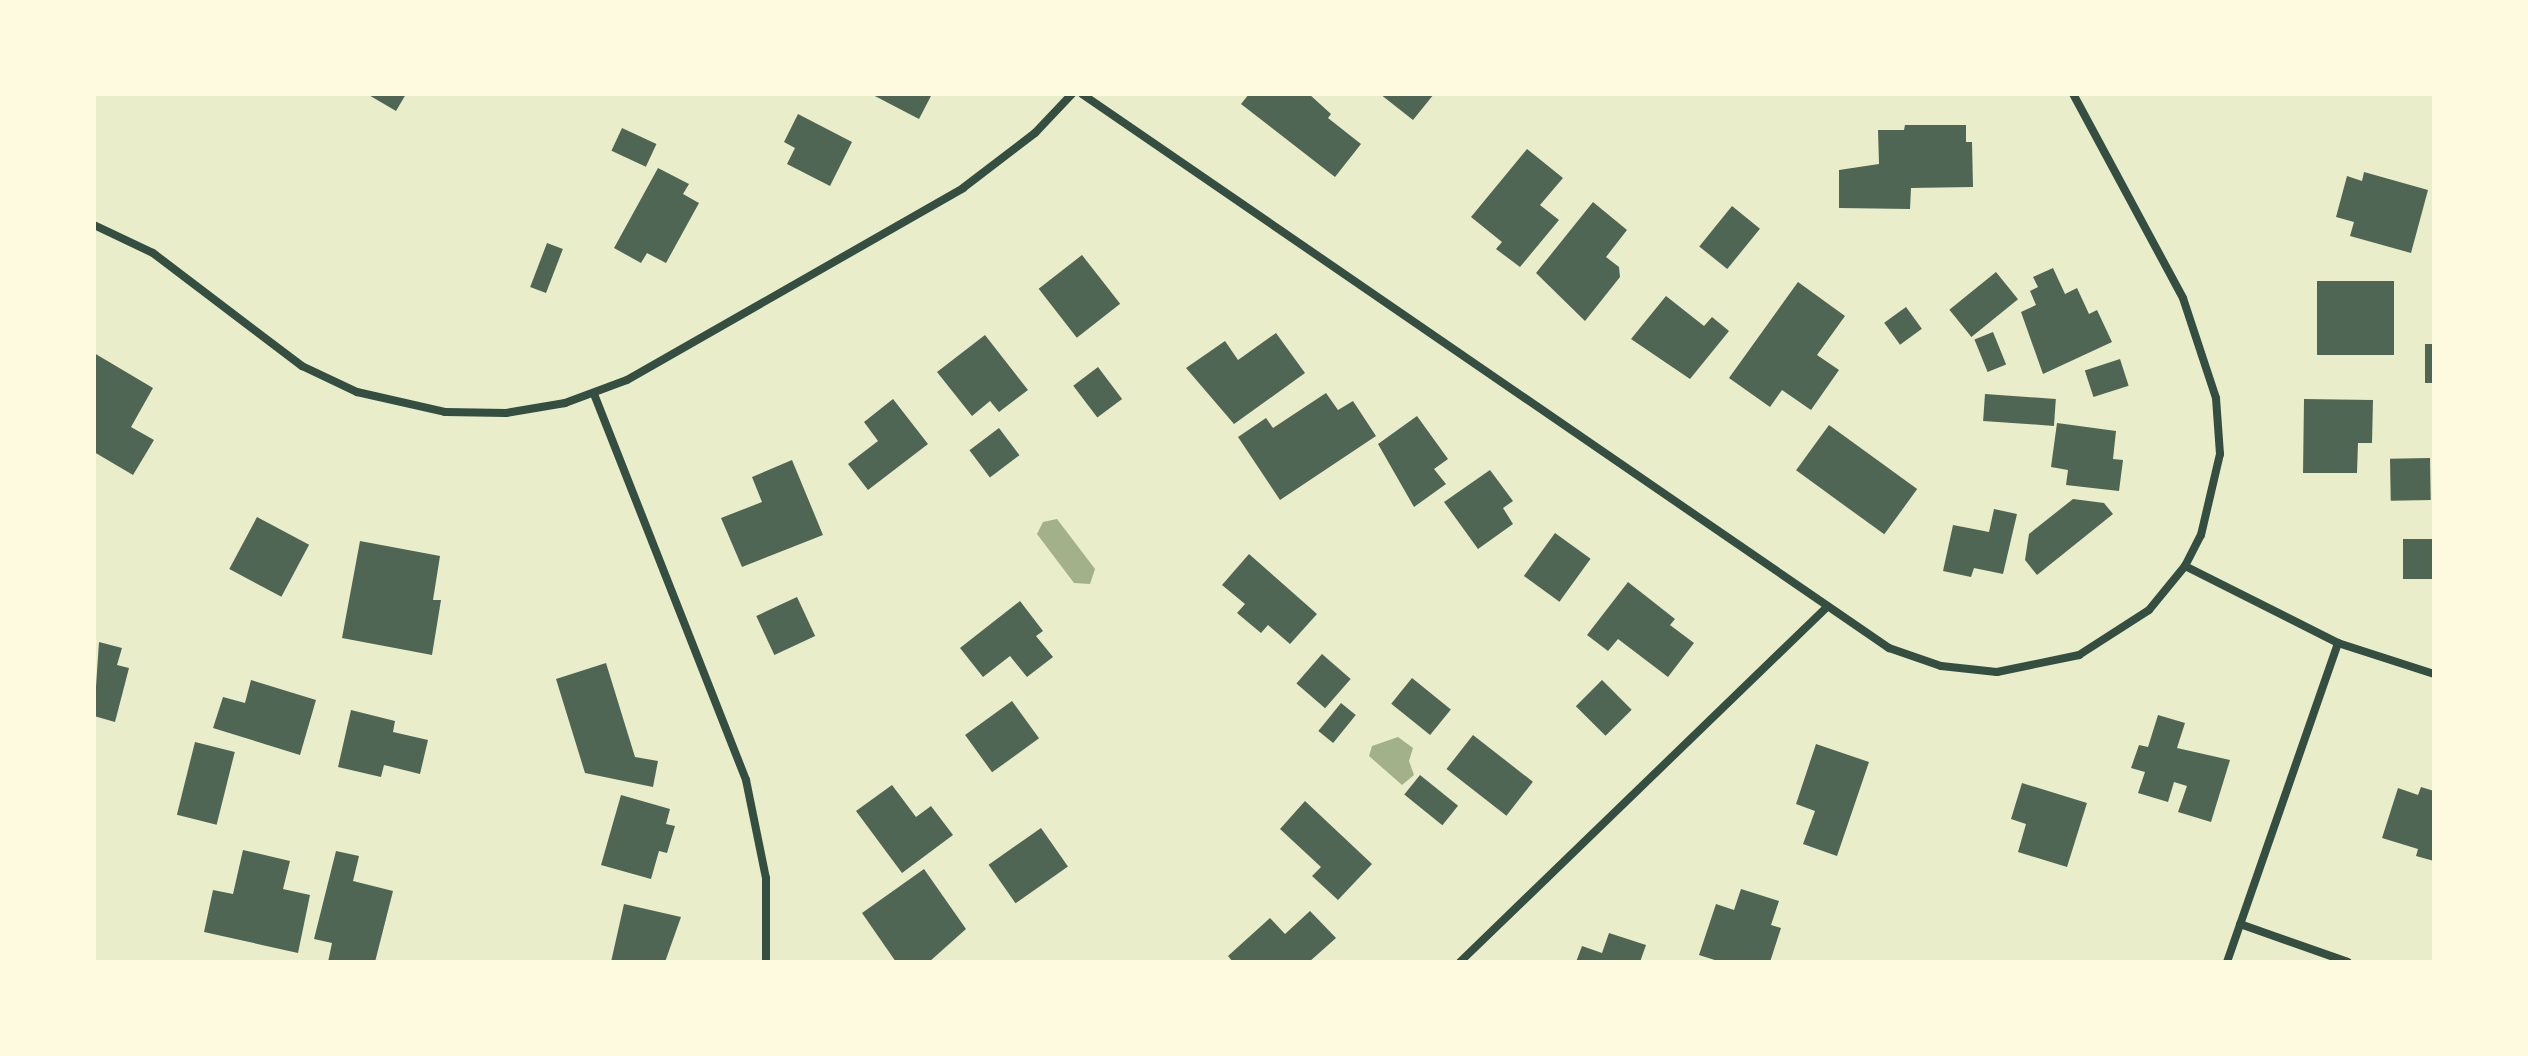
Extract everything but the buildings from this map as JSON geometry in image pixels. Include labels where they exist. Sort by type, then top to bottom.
[{"type":"street","points":[[94,225],[153,253],[302,366],[357,392],[445,412],[506,413],[594,394],[627,380],[963,188],[1035,133],[1072,94]]},
{"type":"street","points":[[1082,94],[1826,608],[1915,659],[1969,671],[2025,669],[2079,655],[2116,635],[2149,610],[2185,566],[2211,509],[2220,454],[2216,398],[2183,298],[2073,94]]},
{"type":"street","points":[[594,394],[746,780],[766,878],[766,962]]},
{"type":"street","points":[[2185,566],[2338,643],[2434,674]]},
{"type":"street","points":[[1460,962],[1826,608]]},
{"type":"street","points":[[2227,962],[2338,643]]},
{"type":"street","points":[[2240,924],[2348,962]]},
{"type":"shaded area","points":[[1057,519],[1095,569],[1090,584],[1074,583],[1037,534],[1043,522]]},
{"type":"shaded area","points":[[1398,737],[1413,748],[1409,761],[1414,775],[1402,785],[1369,756],[1372,746]]}]
